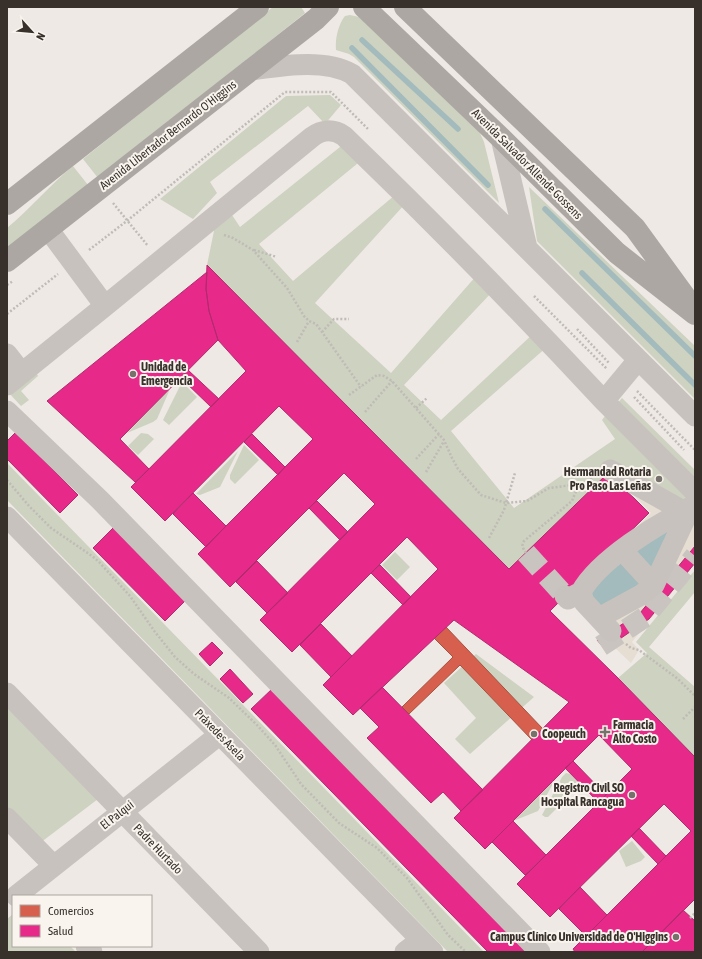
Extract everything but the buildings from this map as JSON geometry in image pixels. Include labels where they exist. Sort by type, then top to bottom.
[{"type":"main road","name":"Avenida Libertador Bernardo O'Higgins","points":[[13,268],[53,225],[316,19],[328,7]]},
{"type":"main road","name":"Avenida Salvador Allende Gossens","points":[[364,7],[501,138],[617,254],[695,314]]},
{"type":"main road","points":[[405,7],[634,228],[695,310]]},
{"type":"main road","points":[[7,204],[249,11]]},
{"type":"street","points":[[250,70],[286,65],[312,64],[343,69],[352,74],[695,416]]},
{"type":"street","points":[[7,354],[14,378],[110,302],[317,133],[327,131],[338,132],[378,169],[519,310],[604,401],[695,492]]},
{"type":"street","points":[[501,138],[528,248]]},
{"type":"street","points":[[53,225],[110,302]]},
{"type":"street","points":[[604,401],[638,360]]},
{"type":"street","points":[[7,411],[100,500],[540,952]]},
{"type":"street","points":[[610,470],[689,508]]},
{"type":"street","points":[[689,508],[654,585],[641,595],[612,631],[584,602],[573,594],[601,567],[632,542],[689,508]]},
{"type":"street","name":"Práxedes Asela","points":[[7,517],[220,735],[420,948]]},
{"type":"street","points":[[622,550],[654,585]]},
{"type":"street","name":"Padre Hurtado","points":[[7,693],[259,952]]},
{"type":"street","name":"El Palqui","points":[[23,894],[54,866],[122,811],[220,735]]},
{"type":"street","points":[[7,818],[54,866]]},
{"type":"path","points":[[7,314],[128,220],[285,92],[331,92]]},
{"type":"path","points":[[100,188],[128,220],[159,261]]},
{"type":"path","points":[[220,234],[233,238],[253,250],[276,257]]},
{"type":"path","points":[[253,250],[287,288],[304,316],[309,321],[316,324],[361,387]]},
{"type":"path","points":[[7,285],[13,268]]},
{"type":"path","points":[[322,332],[334,318],[349,319]]},
{"type":"path","points":[[297,342],[309,321]]},
{"type":"path","points":[[574,326],[695,450]]},
{"type":"path","points":[[349,395],[377,375],[384,376],[392,381],[444,440],[458,469],[481,495],[506,504],[526,501],[549,488],[580,484],[610,470]]},
{"type":"path","points":[[365,412],[392,381]]},
{"type":"path","points":[[416,408],[427,398]]},
{"type":"path","points":[[416,459],[439,434]]},
{"type":"path","points":[[426,472],[444,440]]},
{"type":"path","points":[[489,538],[504,510],[515,473]]},
{"type":"path","points":[[7,480],[29,506],[51,528],[99,562],[130,596],[151,627],[175,657],[194,674],[229,698],[256,724],[275,744],[301,784],[339,823],[377,848],[407,878],[448,935],[466,952]]},
{"type":"path","points":[[526,552],[522,548],[524,541],[572,501],[580,484]]},
{"type":"path","points":[[612,631],[631,648],[639,650],[678,679],[695,696]]},
{"type":"path","points":[[683,719],[695,707]]},
{"type":"path","points":[[690,918],[695,913]]},
{"type":"green space","points":[[273,7],[301,7],[305,13],[98,178],[83,159]]},
{"type":"green space","points":[[350,15],[359,17],[479,131],[484,142],[499,203],[354,57],[336,50],[336,41],[340,24],[345,16]]},
{"type":"green space","points":[[330,95],[341,105],[325,124],[308,106],[210,182],[217,193],[193,219],[160,199],[286,96]]},
{"type":"green space","points":[[345,143],[363,159],[259,244],[293,281],[395,195],[405,204],[315,303],[391,373],[477,275],[494,290],[404,385],[441,420],[535,332],[548,346],[451,431],[514,508],[615,439],[602,420],[608,412],[691,497],[683,501],[607,474],[509,569],[207,265],[215,226],[232,215],[240,227]]},
{"type":"green space","points":[[73,166],[88,185],[7,249],[7,228]]},
{"type":"green space","points":[[529,187],[695,346],[695,399],[537,241]]},
{"type":"green space","points":[[37,374],[38,376],[21,391],[29,400],[21,406],[8,392]]},
{"type":"green space","points":[[182,382],[197,397],[169,425],[163,420]]},
{"type":"green space","points":[[170,389],[157,419],[127,433]]},
{"type":"green space","points":[[622,398],[695,470],[695,487],[614,407]]},
{"type":"green space","points":[[141,433],[148,434],[154,439],[138,455],[128,446]]},
{"type":"green space","points":[[244,445],[259,460],[235,484],[230,479],[230,475]]},
{"type":"green space","points":[[238,451],[220,487],[200,495],[196,494]]},
{"type":"green space","points":[[7,463],[484,952],[448,952],[7,500]]},
{"type":"green space","points":[[395,552],[410,567],[397,580],[382,565]]},
{"type":"green space","points":[[695,570],[695,592],[649,647],[695,687],[695,757],[618,678],[647,653],[636,642]]},
{"type":"green space","points":[[476,654],[534,697],[470,754],[455,739],[476,718],[444,683]]},
{"type":"green space","points":[[7,705],[98,799],[40,843],[7,808]]},
{"type":"green space","points":[[566,773],[570,774],[580,785],[548,817],[545,817],[542,815],[562,777]]},
{"type":"green space","points":[[556,778],[538,811],[513,821]]},
{"type":"green space","points":[[632,841],[645,857],[641,861],[626,867],[619,851]]},
{"type":"green space","points":[[12,915],[12,947],[71,947],[76,952],[9,952],[7,950],[7,919]]},
{"type":"shaded area","points":[[619,480],[695,512],[695,564],[632,642],[639,650],[631,663],[598,632],[598,565],[651,513]]},
{"type":"water","points":[[672,520],[652,575],[629,553]]},
{"type":"water","points":[[623,556],[649,584],[600,606],[585,590]]},
{"type":"waterway","points":[[362,40],[458,129]]},
{"type":"waterway","points":[[352,48],[488,185]]},
{"type":"waterway","points":[[545,209],[695,356]]},
{"type":"waterway","points":[[582,273],[695,385]]},
{"type":"tunnel","points":[[526,553],[565,596]]},
{"type":"tunnel","points":[[601,646],[645,617],[695,556]]},
{"type":"place","name":"Unidad de Emergencia","points":[[133,374]]},
{"type":"place","name":"Hermandad Rotaria Pro Paso Las Leñas","points":[[659,479]]},
{"type":"place","name":"Farmacia Alto Costo","points":[[605,732]]},
{"type":"place","name":"Coopeuch","points":[[534,734]]},
{"type":"place","name":"Registro Civil SO Hospital Rancagua","points":[[632,795]]},
{"type":"place","name":"Campus Clínico Universidad de O'Higgins","points":[[676,937]]}]
